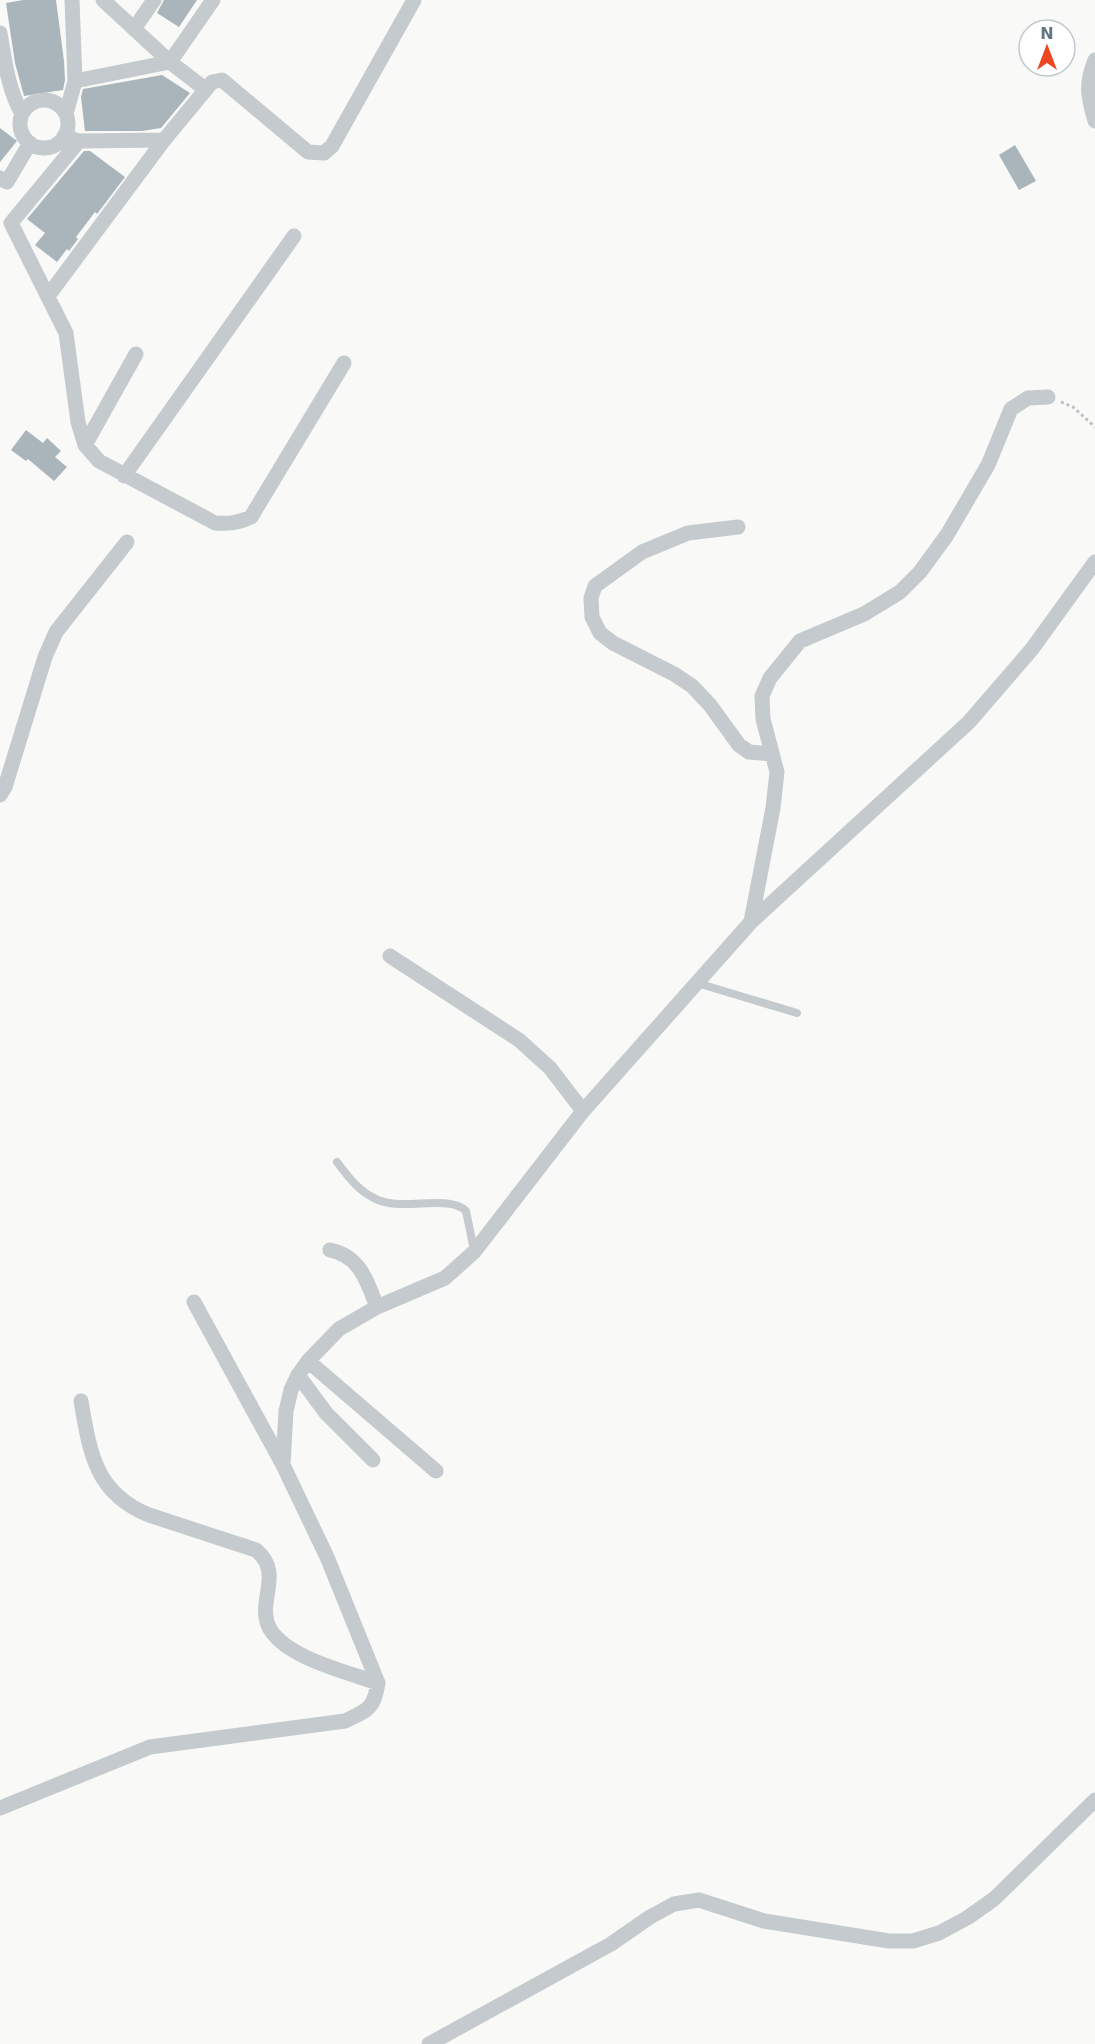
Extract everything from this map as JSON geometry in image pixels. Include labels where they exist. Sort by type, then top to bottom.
[{"type":"street","points":[[66,114],[75,81],[72,0]]},
{"type":"street","points":[[103,0],[170,63],[205,89]]},
{"type":"street","points":[[134,29],[154,0]]},
{"type":"street","points":[[75,81],[170,63],[213,0]]},
{"type":"street","points":[[48,296],[164,140],[212,82],[222,80],[308,152],[324,153],[332,146],[414,0]]},
{"type":"street","points":[[0,33],[8,83],[22,114],[21,130],[30,142],[44,147],[52,146],[64,136],[68,121],[61,107],[47,100],[32,103],[22,114]]},
{"type":"street","points":[[1095,60],[1090,72],[1087,93],[1095,121]]},
{"type":"street","points":[[64,136],[79,141],[164,140]]},
{"type":"street","points":[[79,141],[11,223],[66,333],[78,422],[85,445],[99,461],[215,523],[229,524],[251,517],[344,363]]},
{"type":"street","points":[[0,178],[7,182],[30,142]]},
{"type":"street","points":[[124,476],[294,236]]},
{"type":"street","points":[[85,445],[136,354]]},
{"type":"street","points":[[751,922],[776,788],[777,772],[763,719],[762,696],[770,678],[800,641],[864,614],[900,592],[920,572],[947,535],[988,465],[1011,410],[1028,398],[1048,397]]},
{"type":"street","points":[[738,527],[688,533],[642,552],[595,586],[591,598],[592,617],[600,633],[613,643],[674,674],[692,686],[710,705],[739,745],[749,752],[772,754]]},
{"type":"street","points":[[0,795],[5,787],[45,657],[56,632],[127,542]]},
{"type":"street","points":[[283,1465],[286,1411],[291,1390],[308,1361],[339,1329],[377,1307],[445,1278],[474,1252],[583,1111],[751,922],[969,722],[1032,649],[1095,562]]},
{"type":"street","points":[[390,956],[519,1040],[550,1068],[583,1111]]},
{"type":"street","points":[[330,1250],[344,1253],[359,1266],[377,1307]]},
{"type":"street","points":[[0,1808],[150,1748],[345,1720],[369,1710],[375,1699],[378,1683],[327,1557],[283,1465],[194,1302]]},
{"type":"street","points":[[308,1361],[436,1471]]},
{"type":"street","points":[[298,1375],[326,1413],[373,1460]]},
{"type":"street","points":[[81,1401],[92,1459],[120,1500],[133,1509],[149,1515],[256,1550],[264,1557],[270,1569],[266,1619],[271,1630],[288,1646],[306,1657],[378,1683]]},
{"type":"street","points":[[429,2044],[610,1944],[674,1904],[699,1900],[764,1921],[889,1941],[913,1941],[939,1933],[967,1918],[994,1899],[1095,1800]]},
{"type":"lane","points":[[697,983],[797,1013]]},
{"type":"lane","points":[[338,1162],[351,1182],[380,1201],[404,1206],[451,1203],[461,1206],[466,1211],[474,1252]]},
{"type":"path","points":[[1048,397],[1073,407],[1095,427]]},
{"type":"building","points":[[23,0],[56,0],[64,61],[63,90],[24,96],[15,63],[6,3]]},
{"type":"building","points":[[164,0],[197,0],[179,27],[157,13]]},
{"type":"building","points":[[162,75],[190,93],[161,128],[142,131],[85,131],[81,97],[83,89]]},
{"type":"building","points":[[0,128],[17,141],[0,162]]},
{"type":"building","points":[[1015,145],[1036,181],[1019,190],[999,155]]},
{"type":"building","points":[[84,151],[90,151],[125,177],[76,237],[78,239],[69,251],[67,249],[57,262],[35,245],[45,233],[27,219]]},
{"type":"building","points":[[26,430],[43,443],[47,438],[61,451],[55,457],[67,467],[54,481],[28,459],[26,461],[11,450]]}]
